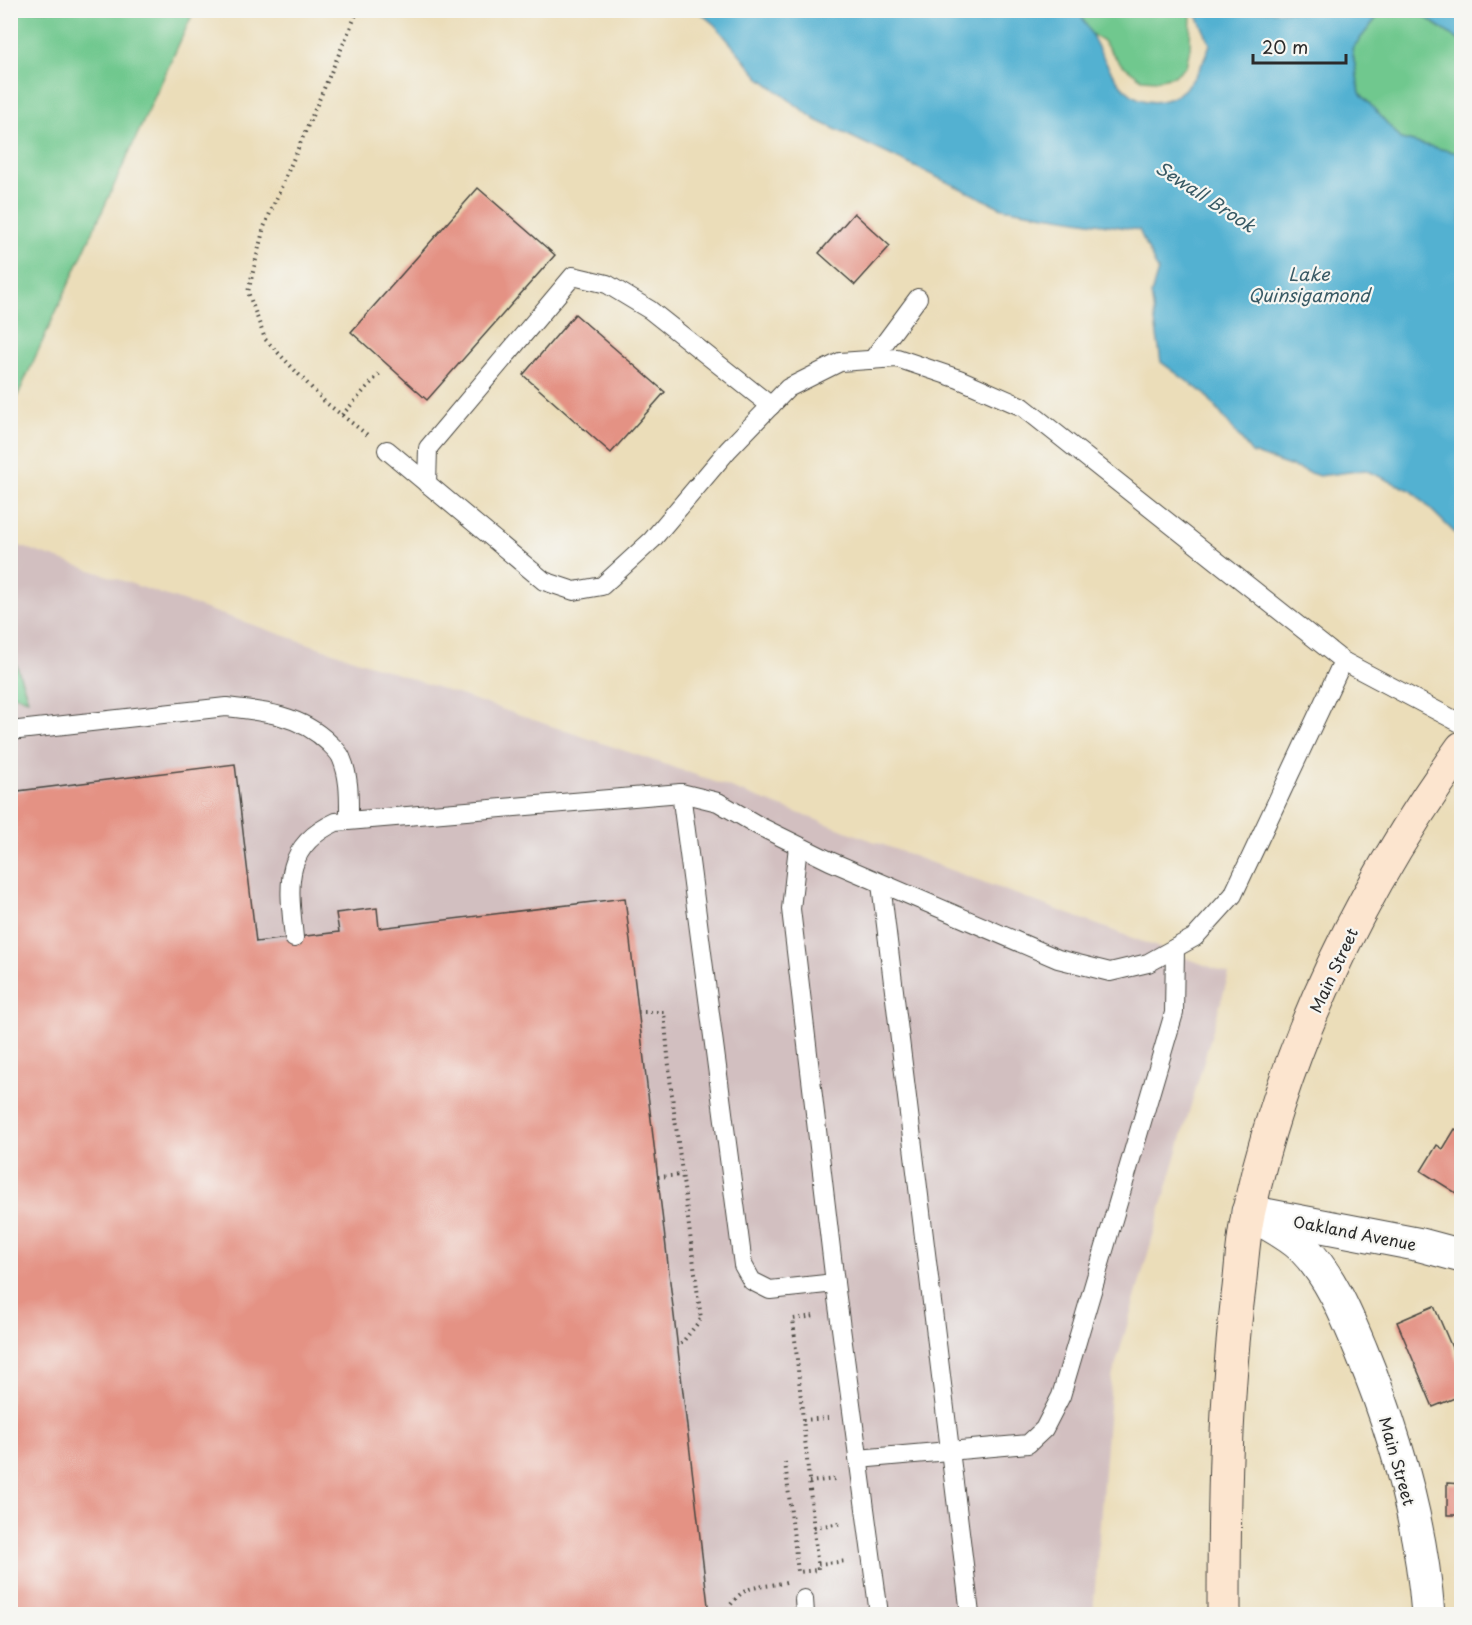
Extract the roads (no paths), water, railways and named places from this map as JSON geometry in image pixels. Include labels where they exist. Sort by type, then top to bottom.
[{"type":"main road","name":"Main Street","points":[[1224,1614],[1224,1507],[1233,1335],[1248,1212],[1275,1111],[1331,967],[1393,851],[1422,803],[1461,748]]},
{"type":"street","name":"Oakland Avenue","points":[[1248,1212],[1421,1245],[1461,1256]]},
{"type":"street","name":"Main Street","points":[[1248,1212],[1301,1246],[1321,1271],[1346,1313],[1376,1386],[1407,1481],[1426,1582],[1428,1614]]},
{"type":"lane","points":[[427,484],[428,448],[573,276],[607,284],[650,310],[771,406]]},
{"type":"lane","points":[[872,360],[918,298]]},
{"type":"lane","points":[[387,450],[544,581],[574,591],[602,586],[652,540],[728,450],[788,388],[840,362],[897,358],[959,379],[1023,407],[1343,661],[1461,724]]},
{"type":"lane","points":[[294,938],[289,890],[291,870],[301,847],[317,830],[336,822],[681,793],[718,802],[798,846],[1058,958],[1110,972],[1148,963],[1195,937],[1233,895],[1343,661]]},
{"type":"lane","points":[[10,731],[226,707],[272,713],[294,719],[320,735],[340,754],[349,782],[349,820]]},
{"type":"lane","points":[[681,793],[743,1265],[752,1281],[771,1290],[835,1283]]},
{"type":"lane","points":[[798,846],[791,909],[835,1283],[879,1614]]},
{"type":"lane","points":[[882,884],[970,1614]]},
{"type":"lane","points":[[858,1459],[1028,1444],[1044,1429],[1061,1396],[1177,1004],[1175,948]]},
{"type":"water","name":"Lake Quinsigamond","points":[[698,11],[1077,11],[1123,88],[1136,98],[1152,102],[1171,98],[1185,89],[1196,75],[1204,59],[1210,44],[1195,11],[1382,11],[1352,49],[1360,93],[1401,139],[1461,154],[1461,539],[1412,491],[1365,470],[1319,476],[1252,453],[1206,395],[1161,362],[1151,294],[1158,271],[1139,230],[1002,208],[816,120],[759,77],[715,25]]},
{"type":"water","points":[[1416,11],[1461,11],[1461,42],[1456,38]]},
{"type":"water label","name":"Sewall Brook","points":[[1206,196]]}]
